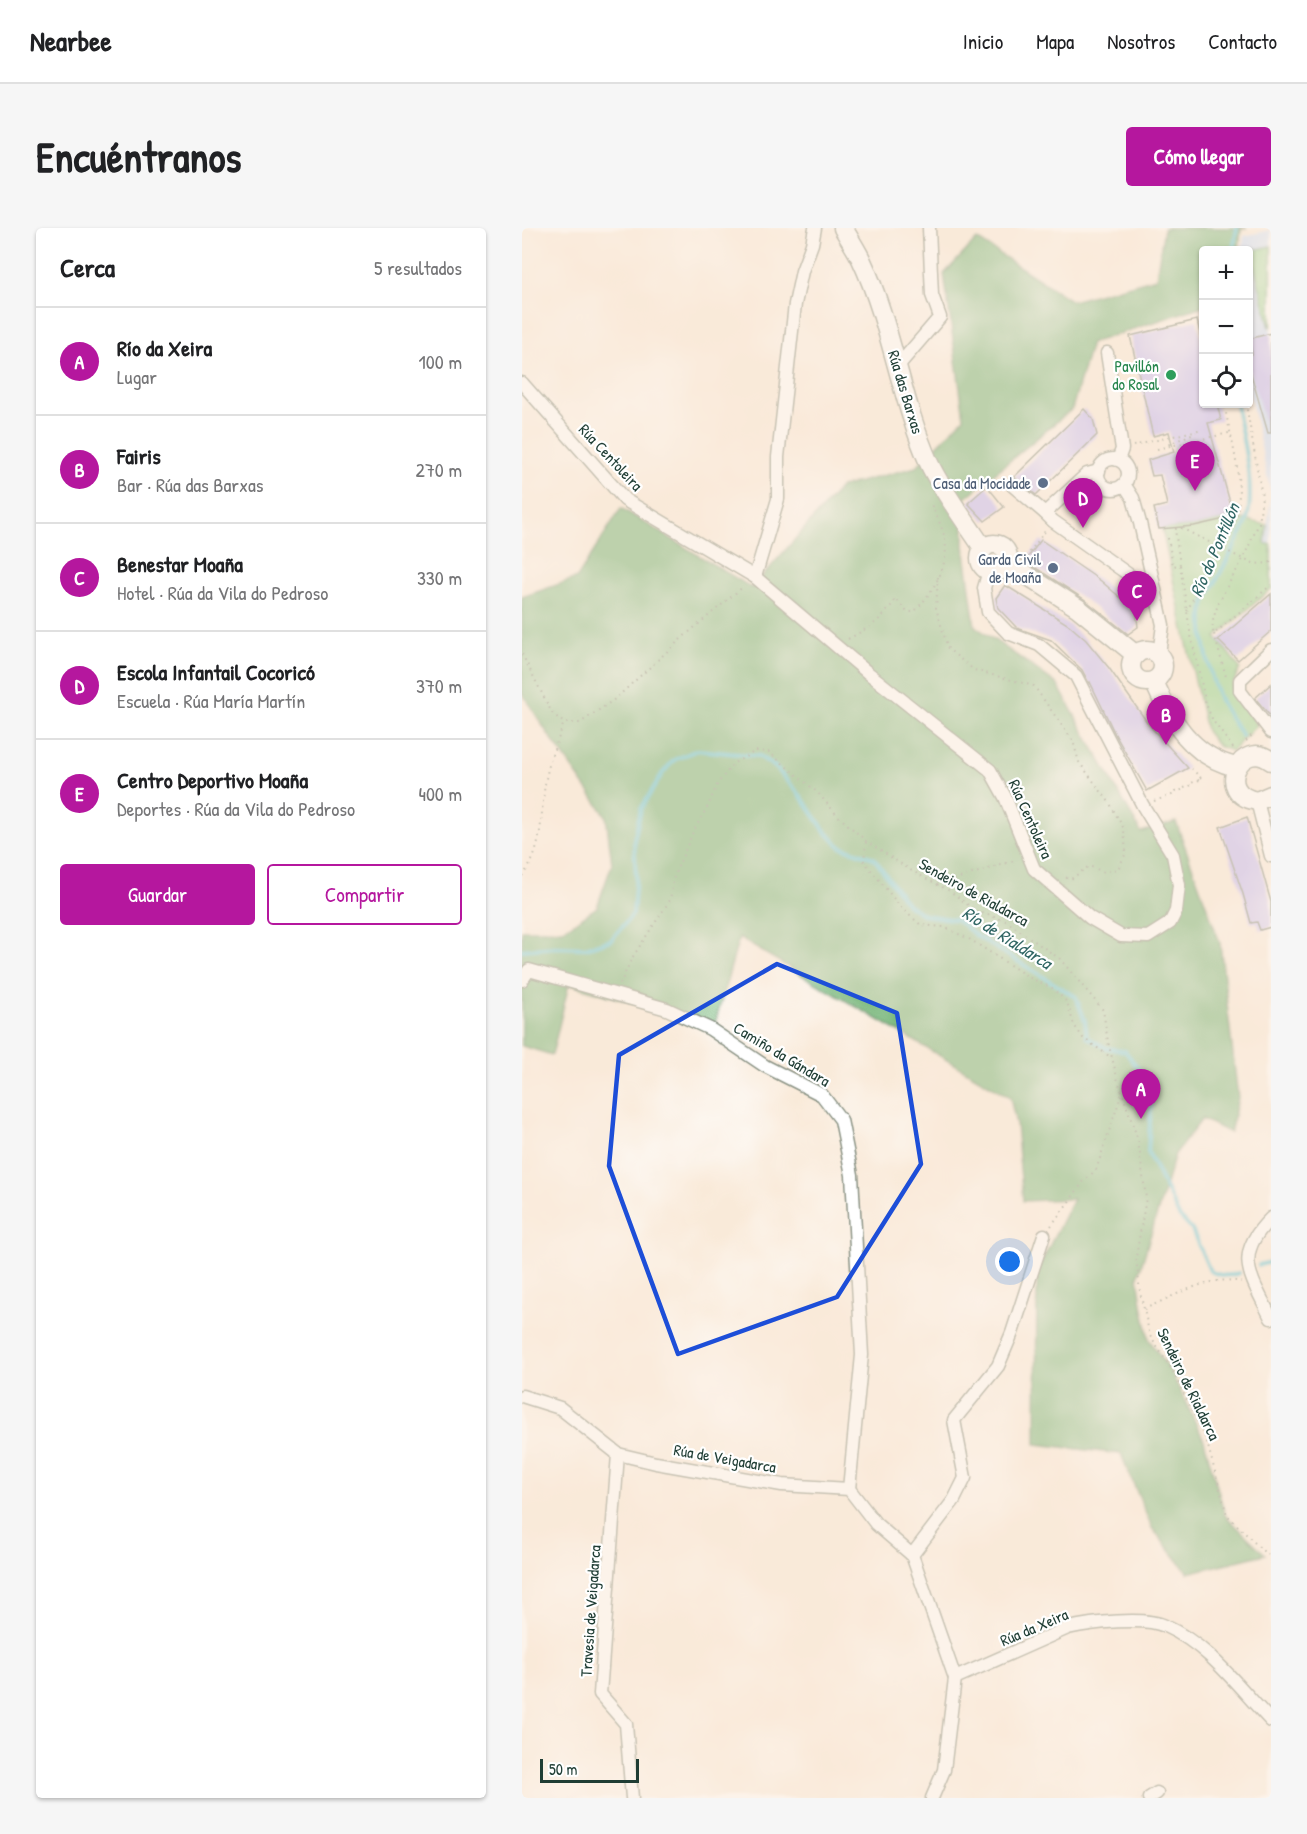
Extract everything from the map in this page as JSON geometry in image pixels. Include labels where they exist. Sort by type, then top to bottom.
[{"type":"street","points":[[755,577],[778,499],[778,457],[795,304],[801,271],[812,244],[815,228]]},
{"type":"street","name":"Rúa das Barxas","points":[[843,228],[861,258],[879,304],[912,416],[930,463],[945,492],[984,548],[980,556],[982,566],[989,572]]},
{"type":"street","points":[[897,367],[940,317],[932,295],[929,228]]},
{"type":"street","points":[[1107,353],[1120,454],[1128,475],[1124,484],[1116,489],[1107,488],[1100,481],[1099,471],[1108,460],[1120,454]]},
{"type":"street","name":"Rúa Centoleira","points":[[522,383],[625,500],[755,577],[831,642],[990,770],[1005,797],[1034,869],[1090,918],[1121,936],[1148,937],[1170,923],[1176,911],[1179,885],[1173,855],[1143,806],[1076,676],[1040,645],[1008,633],[988,612],[984,588],[989,572]]},
{"type":"street","points":[[1049,517],[1088,474],[1099,471]]},
{"type":"street","points":[[1124,484],[1133,498],[1140,523],[1163,625],[1159,654]]},
{"type":"street","points":[[1012,485],[1049,517],[1142,584]]},
{"type":"street","points":[[984,548],[990,543],[1005,548],[1012,566],[1078,608],[1136,655]]},
{"type":"street","points":[[989,572],[997,572],[1012,566]]},
{"type":"street","points":[[1144,650],[1155,651],[1159,654],[1164,669],[1159,678],[1154,681],[1140,680],[1133,673],[1131,663],[1136,655],[1144,650]]},
{"type":"street","points":[[1271,650],[1240,680],[1240,691],[1271,732]]},
{"type":"street","points":[[1154,681],[1165,707],[1184,736],[1221,764],[1261,756],[1270,758]]},
{"type":"street","points":[[1237,759],[1234,783],[1237,790],[1249,800],[1264,798],[1271,856]]},
{"type":"street","name":"Camiño da Gándara","points":[[522,980],[529,970],[667,1009],[710,1029],[765,1066],[822,1095],[842,1120],[852,1176],[862,1355],[849,1489]]},
{"type":"street","points":[[1271,1218],[1251,1241],[1247,1255],[1248,1266],[1271,1318]]},
{"type":"street","points":[[912,1555],[954,1500],[965,1478],[954,1420],[998,1366],[1012,1333],[1044,1235]]},
{"type":"street","name":"Rúa de Veigadarca","points":[[522,1396],[560,1408],[618,1454],[782,1485],[849,1489]]},
{"type":"street","name":"Travesia de Veigadarca","points":[[618,1454],[600,1694],[626,1724],[632,1798]]},
{"type":"street","points":[[849,1489],[876,1524],[912,1555],[955,1678],[944,1770],[932,1798]]},
{"type":"street","name":"Rúa da Xeira","points":[[955,1678],[1068,1628],[1083,1624],[1145,1622],[1163,1625],[1200,1647],[1231,1674],[1242,1690],[1271,1721]]},
{"type":"path","points":[[1187,611],[1235,522],[1239,493],[1225,408]]},
{"type":"path","points":[[1227,680],[1212,629],[1214,615],[1252,542],[1259,523],[1262,496],[1247,408]]},
{"type":"path","points":[[1120,454],[1202,429],[1157,449],[1229,433]]},
{"type":"path","points":[[831,642],[846,640],[873,626],[896,599],[908,612],[914,612],[924,601],[946,562],[944,534],[932,506],[945,492]]},
{"type":"path","points":[[1012,566],[1049,517]]},
{"type":"path","points":[[1237,759],[1213,721],[1206,704],[1195,659],[1175,529],[1181,528],[1251,563],[1262,565],[1271,562]]},
{"type":"path","points":[[1168,538],[1173,566],[1180,565]]},
{"type":"path","points":[[522,654],[552,713],[564,723],[580,723],[615,699],[682,638],[755,577]]},
{"type":"path","points":[[938,577],[936,608],[948,649],[974,670],[1034,686],[1073,741],[1079,762],[1109,802],[1124,829],[1126,853],[1118,869],[1104,872],[1089,866],[1071,879],[1062,876]]},
{"type":"path","points":[[1215,634],[1271,585]]},
{"type":"path","points":[[522,876],[529,868],[539,838],[547,772],[564,723]]},
{"type":"path","points":[[1244,743],[1257,730]]},
{"type":"path","name":"Sendeiro de Rialdarca","points":[[615,994],[632,958],[670,900],[674,876],[718,783],[734,763],[756,751],[769,752],[818,794],[866,841],[912,871],[950,891],[976,911],[1006,921],[1060,958],[1103,1010],[1112,1058],[1138,1140],[1146,1198],[1136,1257],[1140,1292],[1150,1336],[1172,1370],[1206,1438],[1227,1515],[1271,1556]]},
{"type":"path","points":[[1143,806],[1175,794],[1174,792],[1192,786],[1191,783],[1202,779],[1192,769]]},
{"type":"path","points":[[866,841],[864,861],[902,909],[921,925],[944,927],[987,950],[1030,978],[1052,988],[1067,1002],[1074,1025],[1083,1038],[1112,1058]]},
{"type":"path","points":[[937,885],[1029,856]]},
{"type":"path","points":[[1044,1235],[1084,1181],[1096,1170],[1122,1093]]},
{"type":"path","name":"Sendeiro de Rialdarca","points":[[1144,1309],[1212,1282],[1233,1280],[1256,1286]]},
{"type":"highlighted area","points":[[777,964],[897,1013],[921,1164],[837,1297],[678,1354],[609,1166],[619,1055]]},
{"type":"shaded area","points":[[1271,230],[1271,494],[1253,408],[1253,246],[1243,246],[1244,236]]},
{"type":"shaded area","points":[[1271,494],[1271,544],[1265,545]]},
{"type":"green space","points":[[1164,228],[1247,228],[1241,229],[1239,246],[1199,246],[1199,307],[1091,343],[1072,409],[964,499],[964,545],[975,626],[1057,684],[1141,832],[1176,822],[1220,943],[1238,1098],[1230,1133],[1202,1119],[1175,1154],[1138,1277],[1149,1339],[1171,1372],[1204,1440],[1225,1515],[1265,1554],[1188,1573],[1152,1528],[1121,1454],[1036,1444],[1037,1271],[1073,1199],[1023,1201],[1016,1124],[1010,1097],[739,938],[714,1027],[569,984],[552,1055],[522,1046],[522,930],[563,930],[597,907],[612,864],[606,816],[522,693],[522,597],[577,578],[621,508],[752,588],[841,487],[916,467],[964,418],[944,274],[977,239],[1072,301],[1156,278]]},
{"type":"green space","points":[[1271,246],[1271,327],[1253,262],[1253,250]]},
{"type":"green space","points":[[1234,517],[1267,525],[1265,544],[1271,544],[1271,589],[1216,637],[1240,668],[1232,686],[1257,725],[1232,751],[1218,746],[1206,731],[1162,529],[1195,526]]},
{"type":"building","points":[[1197,320],[1199,408],[1218,408],[1221,420],[1208,423],[1234,517],[1194,526],[1159,529],[1154,508],[1167,505],[1160,475],[1152,476],[1148,460],[1174,452],[1169,432],[1153,436],[1130,336]]},
{"type":"building","points":[[1271,333],[1271,433],[1268,433],[1253,381],[1253,338]]},
{"type":"building","points":[[1084,409],[1093,419],[1097,435],[1036,495],[1014,477]]},
{"type":"building","points":[[987,486],[1004,507],[985,521],[968,503]]},
{"type":"building","points":[[1041,540],[1101,581],[1136,611],[1138,627],[1128,634],[1084,599],[1025,561]]},
{"type":"building","points":[[1005,585],[1069,625],[1086,640],[1109,668],[1149,725],[1188,768],[1147,791],[1082,670],[1051,640],[1017,628],[998,608],[996,598]]},
{"type":"building","points":[[1271,594],[1271,631],[1238,660],[1218,640]]},
{"type":"building","points":[[1271,684],[1271,717],[1255,698]]},
{"type":"building","points":[[1247,817],[1271,902],[1271,927],[1260,930],[1257,922],[1251,923],[1220,827]]},
{"type":"waterway","name":"Río do Pontillón","points":[[1234,246],[1237,228]]},
{"type":"waterway","name":"Río do Pontillón","points":[[1237,408],[1249,480],[1249,510],[1246,524],[1205,602],[1203,623],[1208,662],[1215,685],[1223,705],[1242,736]]},
{"type":"waterway","name":"Río de Rialdarca","points":[[522,950],[555,947],[586,948],[611,940],[633,914],[636,875],[634,840],[641,809],[662,774],[674,760],[697,750],[759,756],[775,767],[800,795],[825,831],[841,847],[874,858],[907,904],[924,915],[958,920],[975,935],[1076,997],[1085,1021],[1087,1037],[1106,1048],[1125,1051],[1147,1080],[1152,1091],[1148,1152],[1179,1216],[1192,1230],[1210,1271],[1224,1275],[1239,1273]]},
{"type":"waterway","name":"Río de Rialdarca","points":[[1259,1265],[1271,1262]]},
{"type":"place","name":"Pavillón do Rosal","points":[[1171,375]]},
{"type":"place","name":"Casa da Mocidade","points":[[1043,483]]},
{"type":"place","name":"Centro Deportivo Moaña","points":[[1195,491]]},
{"type":"place","name":"Escola Infantail Cocoricó","points":[[1083,528]]},
{"type":"place","name":"Garda Civil de Moaña","points":[[1053,568]]},
{"type":"place","name":"Benestar Moaña","points":[[1137,621]]},
{"type":"place","name":"Fairis","points":[[1166,745]]},
{"type":"place","name":"Río da Xeira","points":[[1141,1119]]}]
